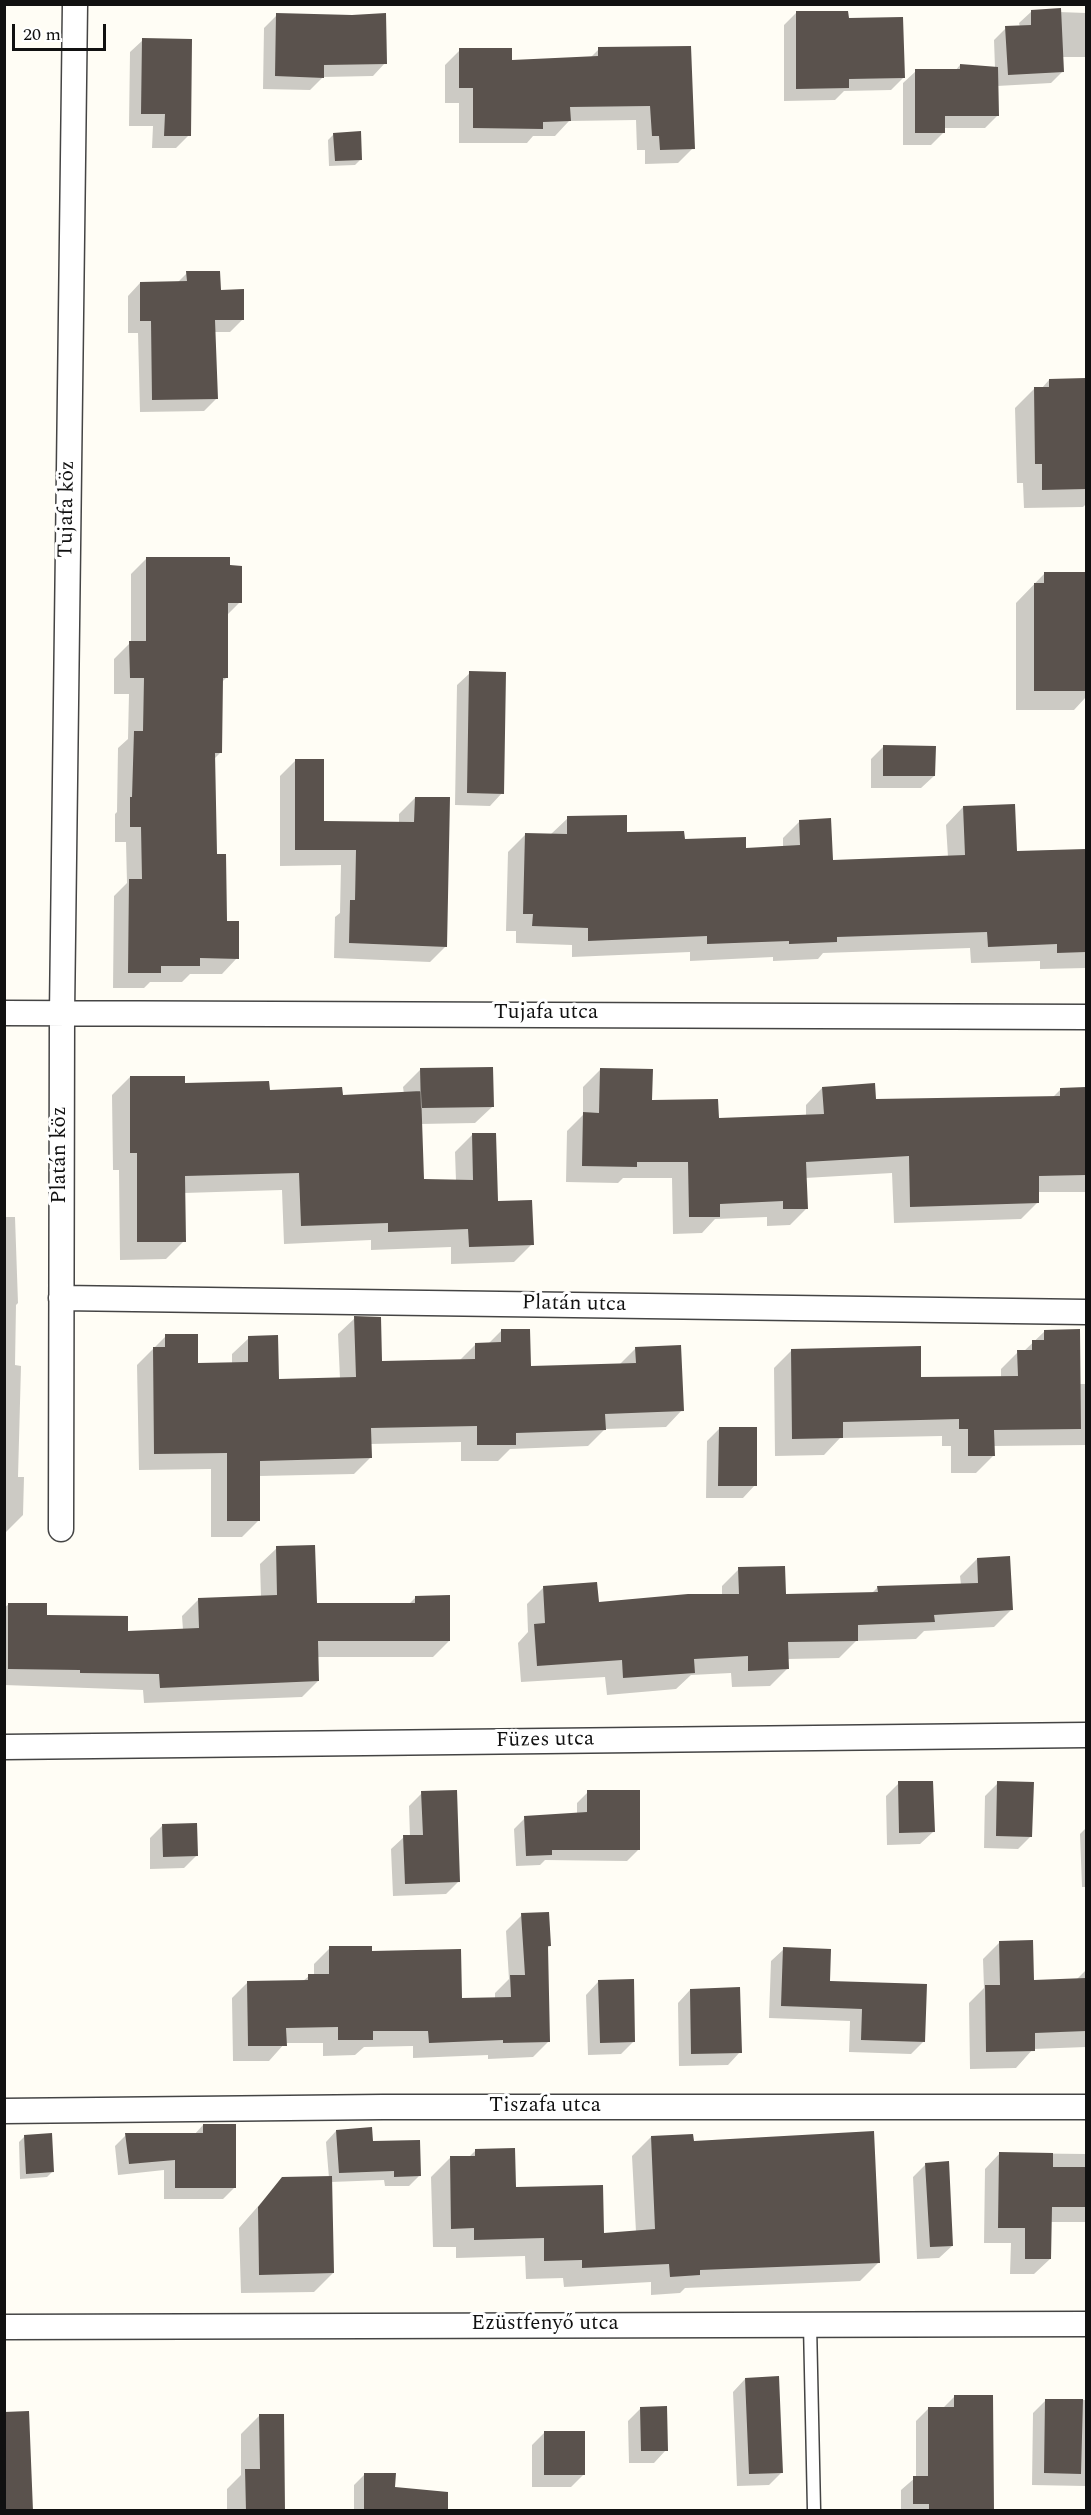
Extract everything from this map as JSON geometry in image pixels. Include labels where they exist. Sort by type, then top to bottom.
[{"type":"street","name":"Tujafa köz","points":[[62,1013],[75,4]]},
{"type":"street","name":"Tujafa utca","points":[[4,1013],[1086,1017]]},
{"type":"street","name":"Platán köz","points":[[61,1529],[62,1013]]},
{"type":"street","name":"Platán utca","points":[[61,1298],[1086,1312]]},
{"type":"street","name":"Füzes utca","points":[[4,1748],[1086,1735]]},
{"type":"street","name":"Tiszafa utca","points":[[4,2111],[371,2107],[1086,2107]]},
{"type":"street","name":"Ezüstfenyő utca","points":[[4,2327],[1086,2324]]},
{"type":"lane","points":[[810,2324],[814,2511]]},
{"type":"building","points":[[1061,8],[1064,72],[1008,75],[1005,26],[1031,25],[1031,10]]},
{"type":"building","points":[[796,11],[848,11],[849,18],[903,17],[905,78],[849,79],[849,88],[796,89]]},
{"type":"building","points":[[276,13],[352,15],[386,13],[387,64],[324,65],[324,78],[275,76]]},
{"type":"building","points":[[142,38],[192,39],[191,136],[164,136],[165,114],[141,114]]},
{"type":"building","points":[[691,46],[695,149],[660,150],[659,136],[652,136],[650,106],[570,107],[571,121],[543,122],[543,129],[473,128],[473,88],[459,88],[459,48],[512,48],[512,60],[598,56],[598,47]]},
{"type":"building","points":[[960,64],[998,67],[999,116],[945,116],[945,133],[915,133],[915,69],[960,69]]},
{"type":"building","points":[[361,131],[362,160],[335,161],[333,133]]},
{"type":"building","points":[[186,271],[220,271],[221,290],[244,289],[244,320],[215,320],[218,399],[152,400],[151,321],[140,321],[140,282],[187,281]]},
{"type":"building","points":[[1086,378],[1086,489],[1042,490],[1042,464],[1035,464],[1034,387],[1049,387],[1049,379]]},
{"type":"building","points":[[146,557],[230,557],[230,565],[242,566],[242,603],[228,603],[228,678],[223,678],[222,753],[215,753],[217,854],[226,854],[227,921],[239,921],[239,959],[200,958],[200,966],[161,966],[161,973],[128,973],[129,879],[142,879],[141,827],[130,827],[130,797],[132,797],[134,731],[143,731],[144,678],[130,678],[129,641],[146,641]]},
{"type":"building","points":[[1044,572],[1086,572],[1086,691],[1034,691],[1034,583],[1044,583]]},
{"type":"building","points":[[469,671],[506,672],[504,794],[467,793]]},
{"type":"building","points":[[883,745],[936,746],[935,776],[883,776]]},
{"type":"building","points":[[295,759],[324,759],[324,821],[414,822],[415,797],[450,797],[447,947],[349,943],[350,900],[355,900],[356,850],[295,850]]},
{"type":"building","points":[[1015,804],[1017,851],[1086,849],[1086,952],[1057,953],[1057,944],[988,947],[987,932],[837,937],[837,942],[789,944],[789,941],[707,944],[707,936],[588,941],[588,928],[532,926],[533,914],[523,914],[525,833],[567,834],[567,816],[627,815],[627,832],[684,831],[685,839],[746,837],[746,848],[800,845],[799,820],[831,818],[833,860],[965,855],[963,806]]},
{"type":"building","points":[[493,1067],[494,1107],[421,1108],[420,1068]]},
{"type":"building","points":[[600,1068],[653,1069],[652,1100],[718,1099],[719,1118],[824,1114],[822,1087],[875,1083],[876,1099],[1060,1096],[1060,1088],[1086,1087],[1086,1175],[1039,1176],[1039,1203],[910,1207],[909,1156],[806,1162],[808,1209],[783,1209],[783,1201],[720,1204],[720,1217],[689,1217],[688,1162],[637,1162],[637,1167],[582,1166],[583,1112],[599,1113]]},
{"type":"building","points":[[130,1076],[185,1076],[185,1083],[269,1081],[270,1090],[342,1087],[343,1095],[421,1091],[424,1179],[473,1180],[472,1133],[496,1133],[498,1201],[532,1200],[534,1245],[469,1247],[468,1229],[388,1232],[388,1223],[301,1226],[299,1173],[185,1176],[186,1242],[137,1242],[137,1153],[130,1153]]},
{"type":"building","points":[[354,1316],[381,1317],[382,1361],[475,1359],[475,1343],[501,1342],[501,1329],[530,1329],[531,1366],[636,1363],[635,1347],[681,1345],[684,1411],[605,1414],[606,1430],[516,1433],[516,1445],[477,1445],[477,1426],[371,1428],[372,1458],[260,1461],[260,1521],[227,1521],[227,1453],[154,1454],[153,1347],[165,1347],[165,1334],[198,1334],[198,1363],[248,1362],[248,1336],[278,1335],[279,1379],[356,1377]]},
{"type":"building","points":[[1080,1329],[1081,1429],[994,1430],[995,1456],[968,1456],[968,1429],[959,1429],[959,1419],[843,1422],[843,1438],[792,1439],[791,1349],[921,1346],[921,1377],[1018,1376],[1017,1350],[1032,1350],[1032,1340],[1044,1340],[1044,1330]]},
{"type":"building","points":[[719,1427],[757,1427],[757,1486],[718,1486]]},
{"type":"building","points":[[315,1545],[317,1603],[415,1603],[415,1596],[450,1595],[450,1641],[318,1641],[319,1681],[160,1688],[159,1674],[8,1669],[8,1603],[47,1603],[47,1615],[128,1616],[128,1631],[199,1628],[198,1598],[277,1595],[276,1546]]},
{"type":"building","points":[[1010,1556],[1013,1610],[934,1615],[935,1622],[858,1625],[858,1641],[788,1642],[789,1669],[748,1671],[748,1656],[694,1659],[695,1673],[623,1678],[622,1660],[537,1666],[534,1624],[545,1623],[543,1586],[597,1582],[599,1602],[688,1594],[739,1594],[738,1567],[785,1566],[786,1594],[878,1592],[877,1586],[978,1583],[977,1558]]},
{"type":"building","points":[[898,1781],[933,1781],[935,1832],[899,1833]]},
{"type":"building","points":[[997,1781],[1034,1782],[1032,1837],[996,1836]]},
{"type":"building","points":[[457,1790],[460,1882],[405,1884],[403,1835],[423,1835],[421,1791]]},
{"type":"building","points":[[587,1790],[640,1790],[640,1850],[552,1850],[552,1855],[526,1856],[524,1816],[587,1812]]},
{"type":"building","points":[[197,1823],[198,1856],[163,1857],[162,1824]]},
{"type":"building","points":[[549,1912],[550,2042],[503,2043],[503,2040],[429,2043],[428,2031],[373,2031],[373,2040],[338,2040],[338,2027],[286,2028],[287,2046],[248,2046],[247,1981],[308,1980],[308,1974],[329,1974],[329,1946],[372,1946],[372,1951],[461,1949],[462,1998],[511,1997],[510,1975],[525,1975],[521,1913]]},
{"type":"building","points":[[1033,1940],[1034,1980],[1086,1978],[1086,2031],[1035,2033],[1035,2051],[986,2052],[985,1985],[1000,1985],[999,1941]]},
{"type":"building","points":[[783,1947],[831,1949],[830,1981],[927,1984],[925,2042],[861,2040],[862,2009],[781,2006]]},
{"type":"building","points":[[634,1979],[635,2042],[600,2043],[598,1980]]},
{"type":"building","points":[[740,1987],[742,2053],[691,2054],[690,1989]]},
{"type":"building","points":[[203,2124],[236,2124],[236,2188],[175,2188],[175,2160],[129,2164],[125,2133],[203,2133]]},
{"type":"building","points":[[372,2127],[373,2141],[420,2140],[421,2176],[394,2177],[394,2171],[339,2173],[336,2130]]},
{"type":"building","points":[[874,2131],[880,2263],[700,2270],[700,2275],[670,2277],[669,2264],[582,2268],[582,2260],[544,2261],[544,2238],[474,2240],[474,2228],[451,2229],[450,2156],[475,2156],[475,2149],[515,2148],[516,2187],[603,2185],[604,2233],[655,2229],[651,2136],[693,2134],[694,2141]]},
{"type":"building","points":[[52,2133],[54,2172],[26,2174],[24,2135]]},
{"type":"building","points":[[999,2152],[1053,2153],[1053,2167],[1086,2167],[1086,2207],[1052,2207],[1051,2259],[1025,2259],[1025,2228],[998,2228]]},
{"type":"building","points":[[949,2161],[953,2246],[930,2247],[925,2163]]},
{"type":"building","points":[[332,2176],[334,2273],[259,2275],[258,2207],[282,2177]]},
{"type":"building","points":[[779,2376],[783,2473],[749,2474],[745,2378]]},
{"type":"building","points":[[954,2395],[993,2395],[994,2511],[929,2511],[929,2504],[913,2504],[913,2476],[928,2476],[928,2407],[954,2407]]},
{"type":"building","points":[[1045,2399],[1083,2399],[1081,2474],[1044,2473]]},
{"type":"building","points":[[667,2406],[668,2451],[641,2451],[640,2407]]},
{"type":"building","points":[[29,2411],[33,2511],[4,2511],[4,2412]]},
{"type":"building","points":[[259,2414],[284,2414],[285,2511],[246,2511],[245,2469],[260,2469]]},
{"type":"building","points":[[544,2431],[585,2431],[585,2475],[544,2475]]},
{"type":"building","points":[[364,2473],[396,2473],[395,2487],[448,2492],[448,2511],[364,2511]]}]
